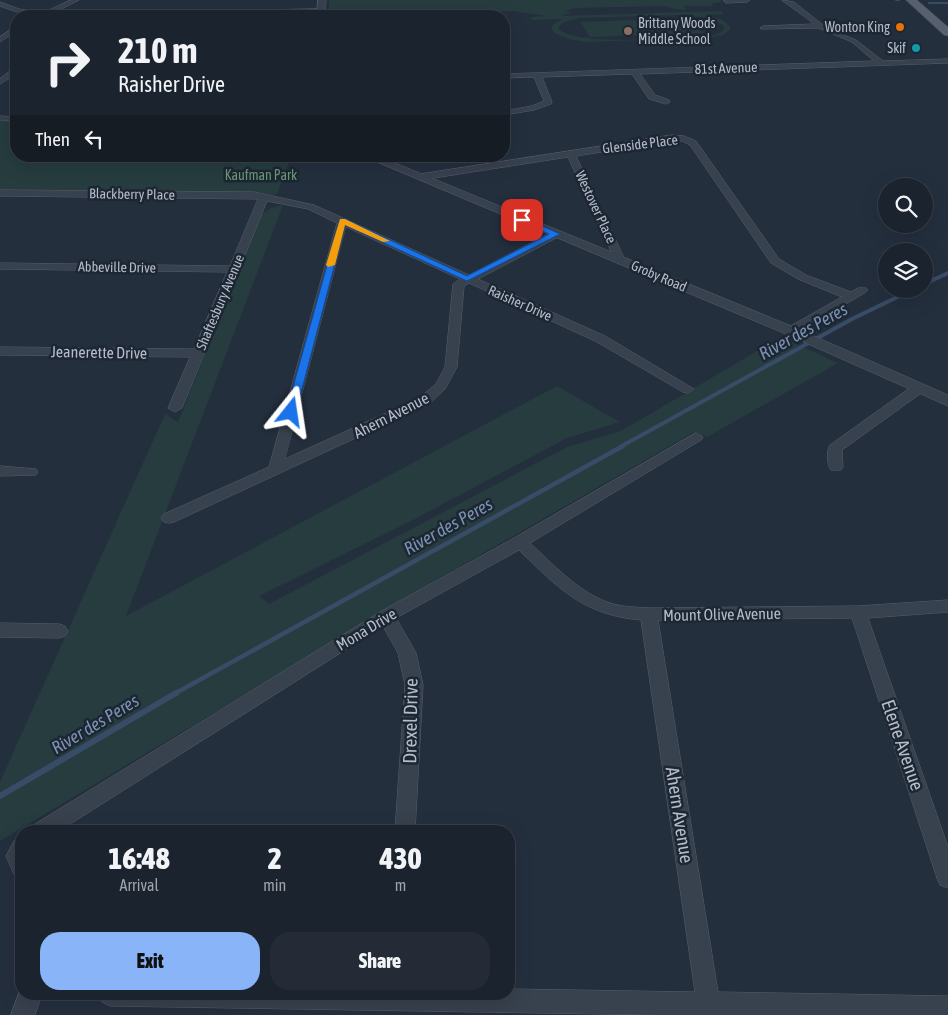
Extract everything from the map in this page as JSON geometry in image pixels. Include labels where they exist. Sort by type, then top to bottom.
[{"type":"main road","points":[[911,0],[948,33]]},
{"type":"street","points":[[54,10],[76,0]]},
{"type":"street","points":[[726,0],[747,0]]},
{"type":"street","points":[[785,0],[792,3],[819,26],[849,38],[881,63]]},
{"type":"street","points":[[0,4],[15,10]]},
{"type":"street","points":[[762,28],[819,26]]},
{"type":"street","name":"81st Avenue","points":[[510,76],[948,61]]},
{"type":"street","points":[[634,72],[652,97],[666,102]]},
{"type":"street","points":[[510,112],[534,108],[548,102],[537,75]]},
{"type":"street","name":"Glenside Place","points":[[421,178],[686,137],[693,142],[775,261],[802,277],[857,293],[796,333]]},
{"type":"street","name":"Westover Place","points":[[571,154],[620,260]]},
{"type":"street","name":"Groby Road","points":[[382,162],[796,333],[948,401]]},
{"type":"street","name":"Blackberry Place","points":[[0,193],[264,197]]},
{"type":"street","name":"Raisher Drive","points":[[264,197],[311,207],[342,220],[600,339],[688,389]]},
{"type":"street","name":"Shaftesbury Avenue","points":[[175,408],[264,197]]},
{"type":"street","points":[[275,470],[342,220]]},
{"type":"street","points":[[467,279],[556,234]]},
{"type":"street","name":"Abbeville Drive","points":[[0,266],[234,269]]},
{"type":"street","name":"Ahern Avenue","points":[[169,518],[412,408],[438,390],[447,378],[451,367],[459,284],[467,279]]},
{"type":"street","name":"Jeanerette Drive","points":[[0,351],[198,353]]},
{"type":"street","points":[[836,467],[835,448],[919,388]]},
{"type":"street","name":"Mona Drive","points":[[52,825],[386,616],[520,542],[696,437]]},
{"type":"street","points":[[0,472],[31,472]]},
{"type":"street","name":"Mount Olive Avenue","points":[[520,542],[555,574],[601,607],[627,613],[858,612],[948,606]]},
{"type":"street","name":"Elene Avenue","points":[[858,612],[948,878]]},
{"type":"street","name":"Ahern Avenue","points":[[650,614],[709,1009]]},
{"type":"street","name":"Drexel Drive","points":[[386,616],[407,653],[414,685],[405,825]]},
{"type":"street","points":[[0,630],[59,631]]},
{"type":"street","points":[[23,1015],[28,1000]]},
{"type":"street","points":[[492,1000],[709,1009],[948,1008]]},
{"type":"green space","points":[[329,0],[720,0],[722,2],[711,4],[712,6],[684,6],[686,10],[664,6],[575,8],[565,11],[572,13],[560,16],[721,11],[723,14],[705,15],[727,23],[731,29],[723,35],[706,38],[585,42],[569,39],[554,33],[551,26],[562,19],[532,20],[531,17],[547,16],[513,11],[328,10]],"holes":[[[681,15],[708,18],[723,25],[724,30],[715,35],[626,40],[583,38],[567,34],[558,28],[562,23],[578,18]]]},
{"type":"green space","points":[[690,18],[704,33],[590,37],[580,22]]},
{"type":"green space","name":"Kaufman Park","points":[[0,121],[10,121],[10,162],[289,162],[277,194],[272,195],[256,192],[0,191]]},
{"type":"green space","points":[[283,205],[126,616],[557,386],[620,422],[567,438],[413,520],[259,596],[269,604],[567,447],[621,431],[781,337],[838,363],[707,437],[694,432],[407,597],[27,825],[15,825],[15,832],[0,841],[0,782],[165,414],[178,422],[261,215],[271,208]]},
{"type":"waterway","points":[[929,3],[948,3]]},
{"type":"waterway","name":"River des Peres","points":[[933,280],[948,273]]},
{"type":"waterway","name":"River des Peres","points":[[620,447],[852,319],[895,298]]},
{"type":"waterway","name":"River des Peres","points":[[174,694],[623,446]]},
{"type":"waterway","name":"River des Peres","points":[[0,796],[176,693]]},
{"type":"slow traffic","points":[[330,265],[342,220],[386,241]]},
{"type":"place","name":"Wonton King","points":[[900,27]]},
{"type":"place","name":"Brittany Woods Middle School","points":[[628,31]]},
{"type":"place","name":"Skif","points":[[916,48]]},
{"type":"route","points":[[291,412],[342,220],[467,279],[556,234],[522,220]]}]
